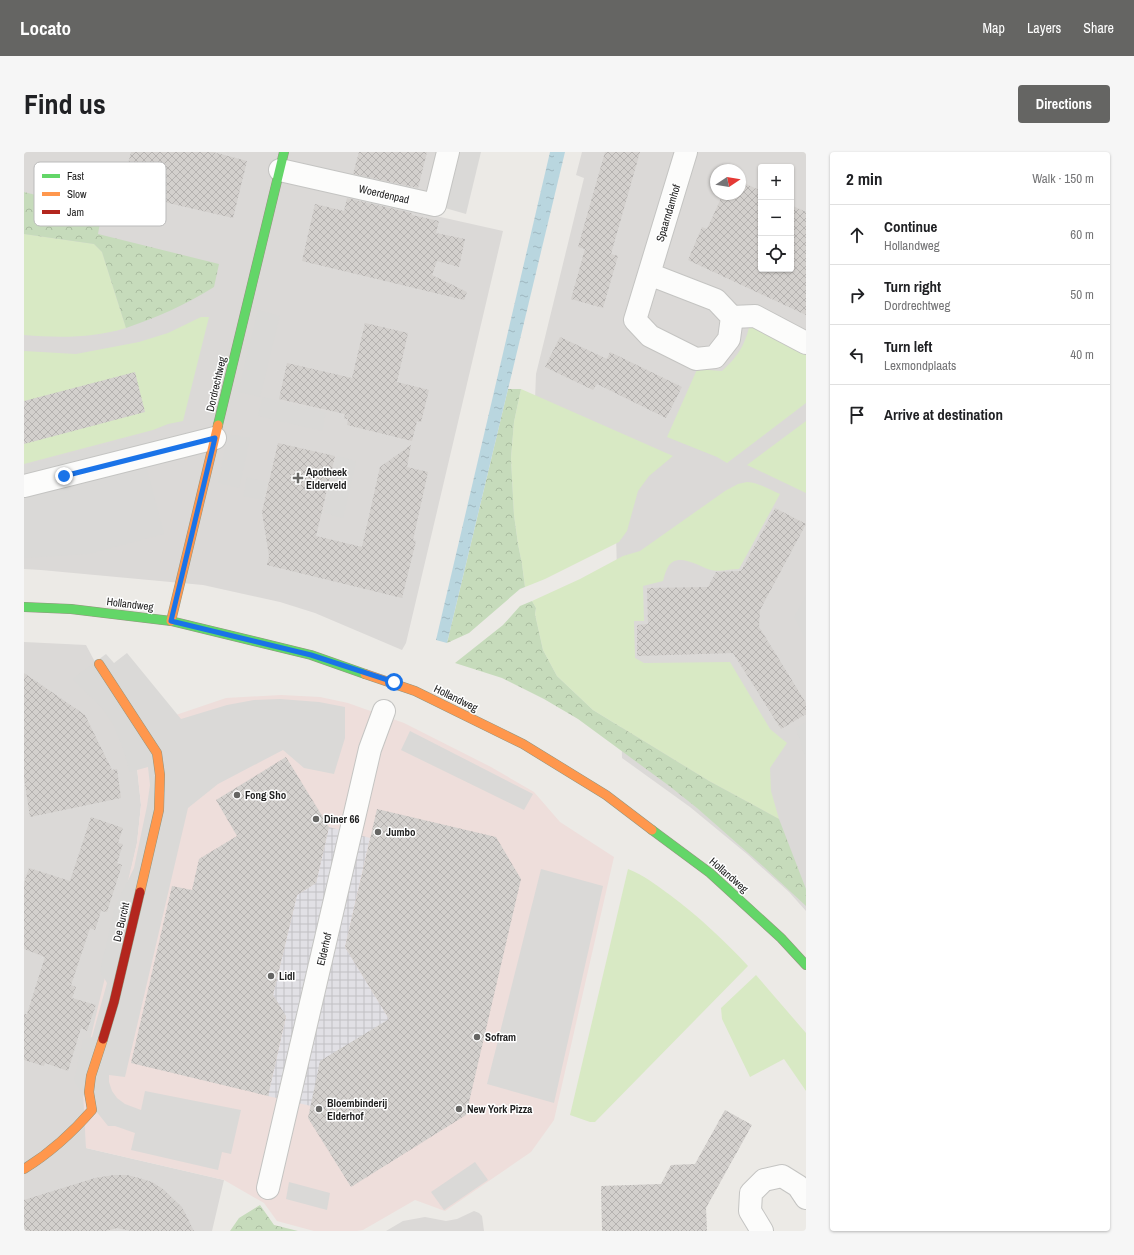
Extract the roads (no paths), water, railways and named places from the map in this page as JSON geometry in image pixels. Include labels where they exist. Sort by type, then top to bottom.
[{"type":"street","name":"Woerdenpad","points":[[282,161],[435,205],[448,152]]},
{"type":"street","name":"Spaarndamhof","points":[[686,152],[636,320],[650,336],[696,359],[715,357],[729,339],[732,317]]},
{"type":"street","name":"Dordrechtweg","points":[[171,621],[282,161]]},
{"type":"street","points":[[649,274],[716,300],[732,317],[754,316],[806,343]]},
{"type":"street","points":[[24,486],[215,438]]},
{"type":"street","name":"Hollandweg","points":[[24,607],[71,609],[171,621],[311,655],[394,682],[414,691],[523,744],[606,795],[704,868],[781,938],[806,965]]},
{"type":"street","name":"De Burcht","points":[[24,1169],[74,1131],[92,1110],[89,1092],[91,1076],[114,1002],[159,810],[160,775],[157,753],[99,664]]},
{"type":"street","name":"Elderhof","points":[[268,1188],[368,756],[384,711]]},
{"type":"street","points":[[762,1231],[750,1212],[751,1193],[764,1180],[782,1176],[798,1186],[806,1198]]},
{"type":"water","points":[[550,152],[565,152],[447,643],[436,640]]},
{"type":"place","name":"Apotheek Elderveld","points":[[298,478]]},
{"type":"place","name":"Fong Sho","points":[[237,795]]},
{"type":"place","name":"Diner 66","points":[[316,819]]},
{"type":"place","name":"Jumbo","points":[[378,832]]},
{"type":"place","name":"Lidl","points":[[271,976]]},
{"type":"place","name":"Sofram","points":[[477,1037]]},
{"type":"place","name":"Bloembinderij Elderhof","points":[[319,1109]]},
{"type":"place","name":"New York Pizza","points":[[459,1109]]}]
